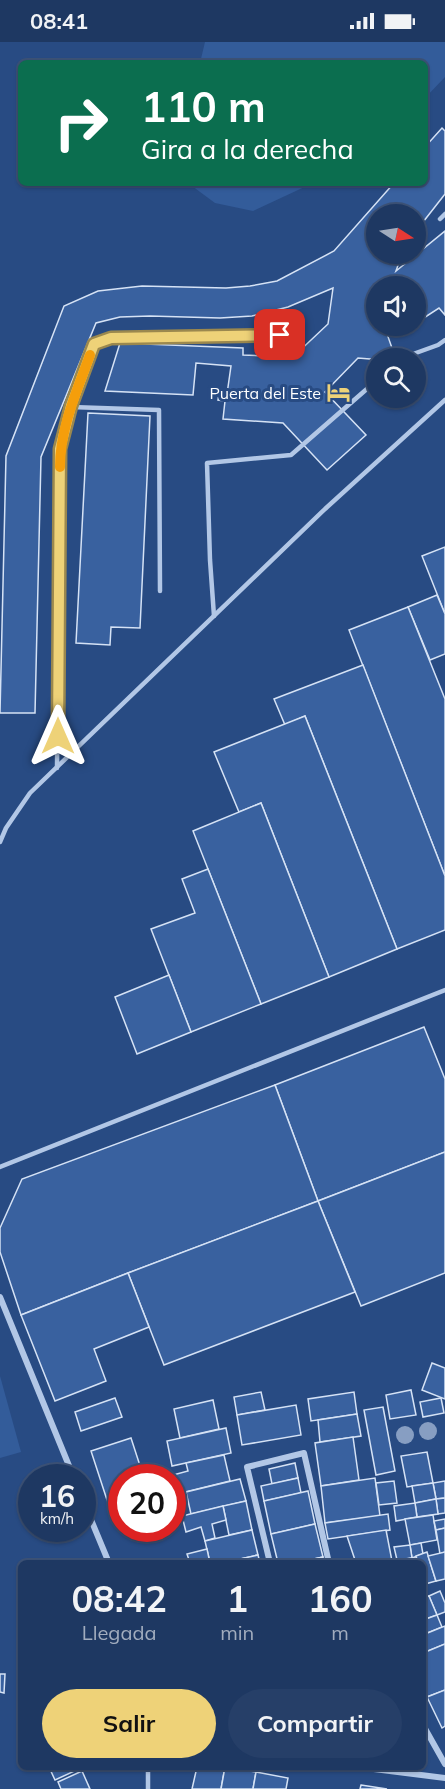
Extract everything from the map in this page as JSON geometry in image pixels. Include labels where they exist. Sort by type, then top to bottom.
[{"type":"street","points":[[0,1297],[68,1464]]},
{"type":"street","points":[[269,1560],[247,1467],[304,1453],[328,1560]]},
{"type":"street","points":[[96,1532],[108,1560]]},
{"type":"street","points":[[426,1730],[445,1764]]},
{"type":"street","points":[[382,1770],[445,1778]]},
{"type":"lane","points":[[440,219],[445,214]]},
{"type":"lane","points":[[57,768],[60,449],[71,406],[94,344],[111,338],[280,335]]},
{"type":"lane","points":[[426,349],[445,340]]},
{"type":"lane","points":[[214,616],[207,463],[291,455],[366,390]]},
{"type":"lane","points":[[0,842],[6,828],[30,793],[325,509],[445,400]]},
{"type":"lane","points":[[71,406],[159,410],[160,591]]},
{"type":"lane","points":[[0,1167],[445,990]]},
{"type":"lane","points":[[148,1770],[148,1789]]},
{"type":"shaded area","points":[[205,42],[445,42],[445,77],[428,95],[428,60],[201,60]]},
{"type":"shaded area","points":[[192,186],[307,186],[253,211],[215,203]]},
{"type":"shaded area","points":[[0,1376],[21,1452],[0,1458]]},
{"type":"building","points":[[442,128],[445,131],[445,194],[426,218],[426,204],[375,204],[391,186],[428,186],[428,144]]},
{"type":"building","points":[[366,215],[366,264],[398,264],[396,271],[405,264],[426,264],[426,247],[445,231],[445,315],[439,308],[426,316],[426,276],[366,276],[366,336],[388,336],[392,348],[366,348],[366,359],[358,358],[325,392],[366,435],[327,470],[283,423],[223,419],[225,401],[218,400],[219,393],[227,394],[231,366],[196,363],[193,395],[105,391],[120,343],[243,348],[243,355],[293,357],[328,324],[333,288],[288,307],[252,316],[120,317],[96,323],[41,457],[35,713],[0,713],[6,456],[64,306],[98,291],[142,286],[226,288],[277,281],[334,251]]},
{"type":"building","points":[[88,413],[150,416],[140,628],[111,627],[110,645],[76,643]]},
{"type":"building","points":[[445,547],[445,614],[422,556]]},
{"type":"building","points":[[437,595],[445,614],[445,654],[430,660],[408,607]]},
{"type":"building","points":[[408,607],[445,699],[445,876],[349,630]]},
{"type":"building","points":[[363,665],[445,876],[445,930],[397,949],[305,716],[285,725],[274,699]]},
{"type":"building","points":[[305,716],[397,949],[329,977],[261,803],[239,812],[214,752]]},
{"type":"building","points":[[261,803],[329,977],[261,1004],[193,831]]},
{"type":"building","points":[[208,869],[261,1004],[191,1032],[151,929],[195,913],[182,879]]},
{"type":"building","points":[[169,975],[191,1032],[137,1054],[115,997]]},
{"type":"building","points":[[424,1027],[445,1079],[445,1152],[318,1201],[275,1085]]},
{"type":"building","points":[[275,1085],[318,1201],[21,1315],[0,1252],[0,1228],[22,1179]]},
{"type":"building","points":[[445,1152],[445,1273],[361,1306],[318,1201]]},
{"type":"building","points":[[318,1201],[355,1292],[164,1365],[128,1273]]},
{"type":"building","points":[[128,1273],[149,1327],[94,1349],[106,1381],[55,1401],[21,1315]]},
{"type":"building","points":[[432,1363],[445,1368],[445,1399],[422,1390]]},
{"type":"building","points":[[411,1390],[416,1415],[390,1419],[386,1395]]},
{"type":"building","points":[[261,1392],[265,1410],[237,1415],[234,1397]]},
{"type":"building","points":[[354,1392],[357,1414],[311,1421],[308,1399]]},
{"type":"building","points":[[115,1398],[122,1417],[81,1431],[75,1412]]},
{"type":"building","points":[[441,1398],[444,1413],[423,1417],[420,1402]]},
{"type":"building","points":[[213,1400],[219,1429],[180,1438],[174,1409]]},
{"type":"building","points":[[296,1405],[301,1435],[242,1445],[237,1415]]},
{"type":"building","points":[[383,1407],[395,1471],[376,1475],[364,1410]]},
{"type":"building","points":[[357,1414],[361,1436],[320,1442],[318,1420]]},
{"type":"building","points":[[226,1428],[231,1453],[172,1464],[167,1441]]},
{"type":"building","points":[[353,1437],[359,1480],[321,1486],[315,1443]]},
{"type":"building","points":[[131,1438],[139,1464],[108,1464],[108,1503],[96,1464],[91,1451]]},
{"type":"building","points":[[427,1452],[433,1483],[407,1487],[401,1456]]},
{"type":"building","points":[[224,1455],[230,1481],[186,1492],[186,1472],[188,1471],[186,1463]]},
{"type":"building","points":[[295,1463],[298,1478],[272,1484],[269,1469]]},
{"type":"building","points":[[298,1478],[301,1493],[264,1501],[261,1486]]},
{"type":"building","points":[[375,1478],[380,1516],[325,1523],[321,1486]]},
{"type":"building","points":[[240,1479],[246,1501],[191,1514],[186,1492]]},
{"type":"building","points":[[394,1481],[397,1503],[379,1505],[376,1483]]},
{"type":"building","points":[[445,1481],[445,1498],[436,1499],[433,1483]]},
{"type":"building","points":[[433,1483],[436,1499],[415,1503],[412,1486]]},
{"type":"building","points":[[308,1491],[315,1524],[271,1534],[264,1501]]},
{"type":"building","points":[[445,1498],[445,1513],[438,1514],[436,1499]]},
{"type":"building","points":[[436,1499],[438,1514],[417,1517],[415,1503]]},
{"type":"building","points":[[246,1501],[252,1530],[229,1535],[223,1506]]},
{"type":"building","points":[[415,1503],[417,1517],[396,1521],[394,1506]]},
{"type":"building","points":[[223,1506],[226,1520],[212,1524],[215,1538],[205,1541],[201,1527],[186,1532],[186,1515]]},
{"type":"building","points":[[388,1514],[390,1530],[328,1539],[325,1523]]},
{"type":"building","points":[[433,1515],[437,1540],[410,1545],[405,1519]]},
{"type":"building","points":[[445,1519],[445,1528],[436,1530],[434,1521]]},
{"type":"building","points":[[315,1524],[323,1557],[310,1560],[277,1560],[271,1534]]},
{"type":"building","points":[[445,1528],[445,1552],[440,1554],[436,1530]]},
{"type":"building","points":[[252,1530],[258,1555],[236,1560],[209,1560],[205,1541]]},
{"type":"building","points":[[386,1530],[392,1560],[355,1560],[347,1536]]},
{"type":"building","points":[[421,1543],[423,1554],[412,1558],[410,1545]]},
{"type":"building","points":[[410,1545],[412,1558],[397,1560],[394,1547]]},
{"type":"building","points":[[207,1549],[209,1560],[189,1560],[187,1554]]},
{"type":"building","points":[[427,1552],[436,1581],[426,1584],[426,1560],[417,1560],[416,1556]]},
{"type":"building","points":[[445,1552],[445,1579],[436,1581],[428,1556]]},
{"type":"building","points":[[258,1555],[259,1560],[236,1560]]},
{"type":"building","points":[[440,1591],[445,1603],[445,1612],[437,1615],[429,1596]]},
{"type":"building","points":[[429,1596],[437,1615],[426,1619],[426,1597]]},
{"type":"building","points":[[437,1615],[442,1627],[426,1634],[426,1619]]},
{"type":"building","points":[[445,1626],[445,1644],[426,1652],[426,1634]]},
{"type":"building","points":[[445,1644],[445,1690],[427,1697],[426,1695],[426,1652]]},
{"type":"building","points":[[0,1674],[5,1674],[4,1693],[0,1692]]},
{"type":"building","points":[[445,1690],[445,1726],[442,1728],[427,1697]]},
{"type":"building","points":[[50,1770],[77,1770],[55,1780]]},
{"type":"building","points":[[196,1770],[224,1770],[221,1789],[192,1789]]},
{"type":"building","points":[[224,1770],[256,1772],[253,1789],[221,1789]]},
{"type":"building","points":[[82,1771],[90,1789],[61,1789],[58,1782]]},
{"type":"building","points":[[256,1772],[288,1778],[286,1789],[253,1789]]},
{"type":"building","points":[[361,1785],[387,1789],[360,1789]]},
{"type":"slow traffic","points":[[60,467],[60,449],[71,406],[90,355]]},
{"type":"place","name":"Puerta del Este","points":[[339,393]]},
{"type":"route","points":[[58,736],[60,449],[71,406],[94,344],[111,338],[280,335]]}]
